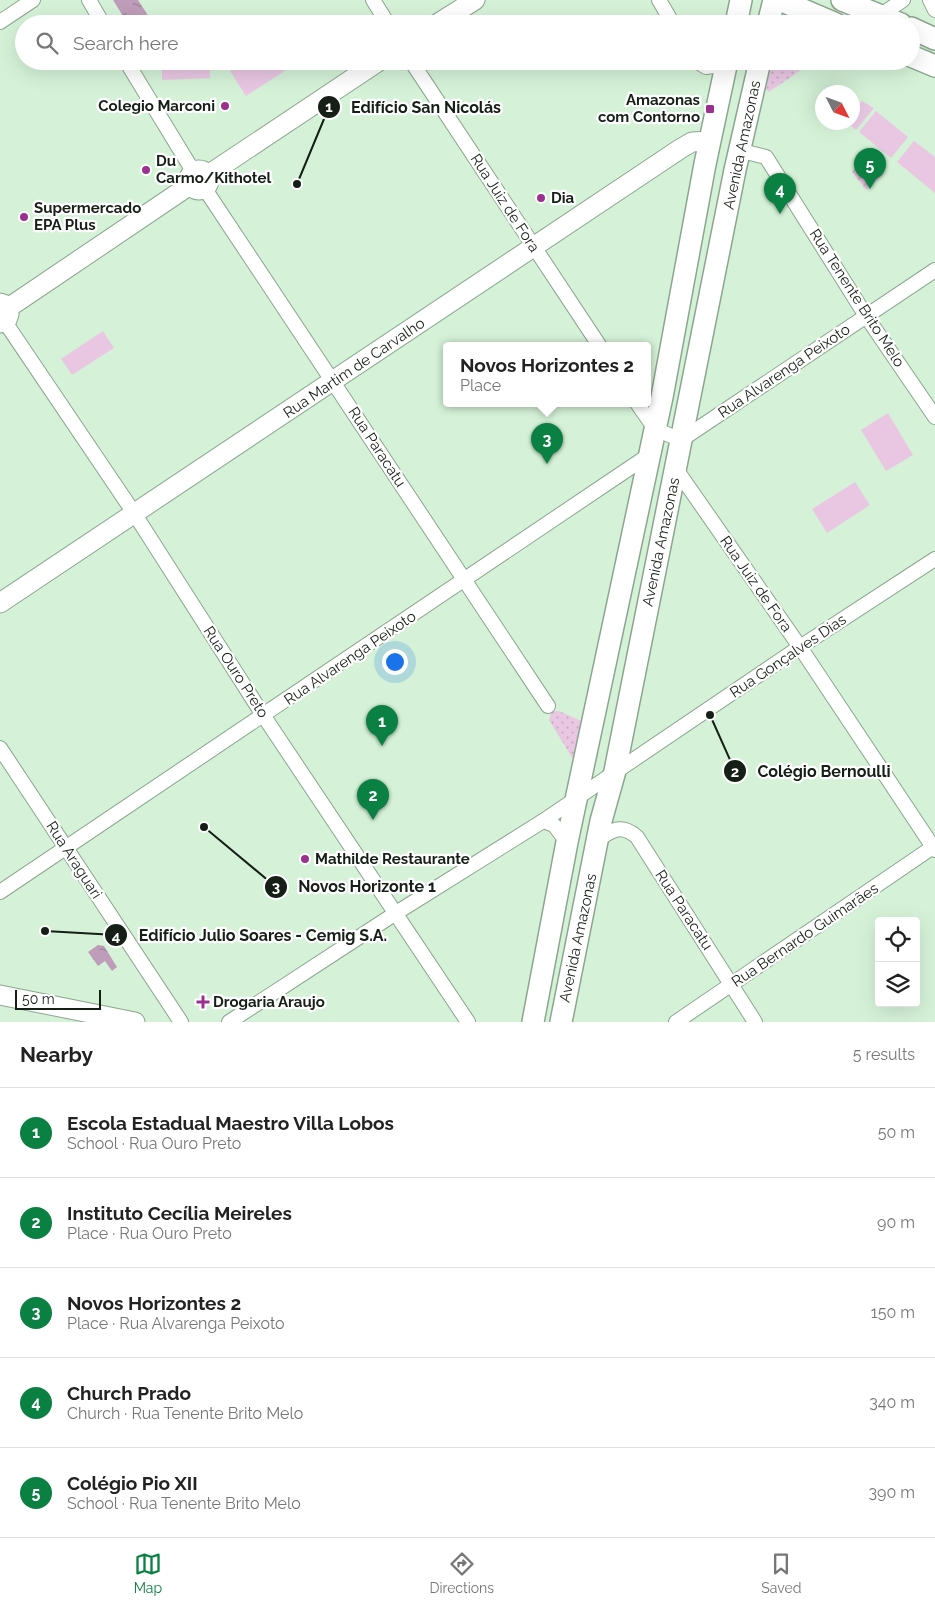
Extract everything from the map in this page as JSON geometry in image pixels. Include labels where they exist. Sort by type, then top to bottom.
[{"type":"main road","points":[[738,15],[742,0]]},
{"type":"main road","points":[[770,15],[774,0]]},
{"type":"main road","points":[[780,0],[815,15]]},
{"type":"main road","points":[[842,0],[881,15]]},
{"type":"main road","points":[[920,32],[935,39]]},
{"type":"main road","points":[[920,60],[935,66]]},
{"type":"main road","name":"Avenida Amazonas","points":[[533,1022],[568,842],[650,455],[710,141],[725,70]]},
{"type":"main road","name":"Avenida Amazonas","points":[[561,1022],[598,840],[682,477],[681,440],[737,162],[758,70]]},
{"type":"street","points":[[0,22],[33,0]]},
{"type":"street","points":[[89,0],[98,15]]},
{"type":"street","points":[[373,0],[382,15]]},
{"type":"street","points":[[451,15],[475,0]]},
{"type":"street","points":[[659,0],[668,15]]},
{"type":"street","points":[[881,15],[903,0]]},
{"type":"street","points":[[930,0],[935,10]]},
{"type":"street","name":"Rua Paracatu","points":[[132,70],[199,180],[548,706]]},
{"type":"street","points":[[3,314],[199,180],[365,70]]},
{"type":"street","name":"Rua Juiz de Fora","points":[[417,70],[597,342]]},
{"type":"street","name":"Rua Martim de Carvalho","points":[[0,603],[692,142],[710,141]]},
{"type":"street","name":"Rua Tenente Brito Melo","points":[[737,162],[746,152],[766,158],[866,316],[935,417]]},
{"type":"street","name":"Rua Alvarenga Peixoto","points":[[681,440],[935,270]]},
{"type":"street","name":"Rua Ouro Preto","points":[[3,314],[134,513],[263,715],[468,1022]]},
{"type":"street","points":[[640,407],[655,429],[681,440]]},
{"type":"street","name":"Rua Alvarenga Peixoto","points":[[0,892],[650,455]]},
{"type":"street","name":"Rua Juiz de Fora","points":[[682,477],[800,647],[934,849]]},
{"type":"street","name":"Rua Gonçalves Dias","points":[[229,1022],[396,913],[543,821],[614,771],[935,559]]},
{"type":"street","name":"Rua Araguari","points":[[0,748],[181,1022]]},
{"type":"street","points":[[543,821],[554,825],[568,842]]},
{"type":"street","name":"Rua Paracatu","points":[[598,840],[616,828],[630,831],[637,837],[755,1022]]},
{"type":"street","name":"Rua Bernardo Guimarães","points":[[676,1022],[934,849]]},
{"type":"street","points":[[0,995],[135,1022]]},
{"type":"shaded area","points":[[162,70],[210,70],[210,78],[162,80]]},
{"type":"shaded area","points":[[232,70],[286,70],[246,96],[230,71]]},
{"type":"shaded area","points":[[770,70],[801,70],[769,92],[766,89]]},
{"type":"shaded area","points":[[862,101],[874,108],[860,125],[860,103]]},
{"type":"shaded area","points":[[876,111],[908,137],[891,158],[859,132]]},
{"type":"shaded area","points":[[914,141],[935,157],[935,193],[897,162]]},
{"type":"shaded area","points":[[856,167],[866,175],[875,167],[884,174],[866,190],[852,172]]},
{"type":"shaded area","points":[[103,331],[114,348],[72,375],[61,359]]},
{"type":"shaded area","points":[[888,413],[913,455],[886,471],[861,430]]},
{"type":"shaded area","points":[[855,482],[870,505],[827,533],[812,509]]},
{"type":"shaded area","points":[[552,711],[559,711],[588,724],[579,769],[549,720]]},
{"type":"water","points":[[113,0],[138,0],[148,15],[122,15]]},
{"type":"water","points":[[98,945],[104,946],[117,967],[112,971],[105,961],[98,966],[88,952]]},
{"type":"place","name":"Colegio Marconi","points":[[225,106]]},
{"type":"place","name":"Amazonas com Contorno","points":[[710,109]]},
{"type":"place","name":"Du Carmo/Kithotel","points":[[146,170]]},
{"type":"place","name":"Edifício San Nicolás","points":[[297,184]]},
{"type":"place","name":"Colégio Pio XII","points":[[870,189]]},
{"type":"place","name":"Dia","points":[[541,198]]},
{"type":"place","name":"Church Prado","points":[[780,214]]},
{"type":"place","name":"Supermercado EPA Plus","points":[[24,217]]},
{"type":"place","name":"Novos Horizontes 2","points":[[547,464]]},
{"type":"place","name":"Colégio Bernoulli","points":[[710,715]]},
{"type":"place","name":"Escola Estadual Maestro Villa Lobos","points":[[382,746]]},
{"type":"place","name":"Instituto Cecília Meireles","points":[[373,820]]},
{"type":"place","name":"Novos Horizonte 1","points":[[204,827]]},
{"type":"place","name":"Mathilde Restaurante","points":[[305,859]]},
{"type":"place","name":"Edifício Julio Soares - Cemig S.A.","points":[[45,931]]},
{"type":"place","name":"Drogaria Araujo","points":[[203,1002]]}]
